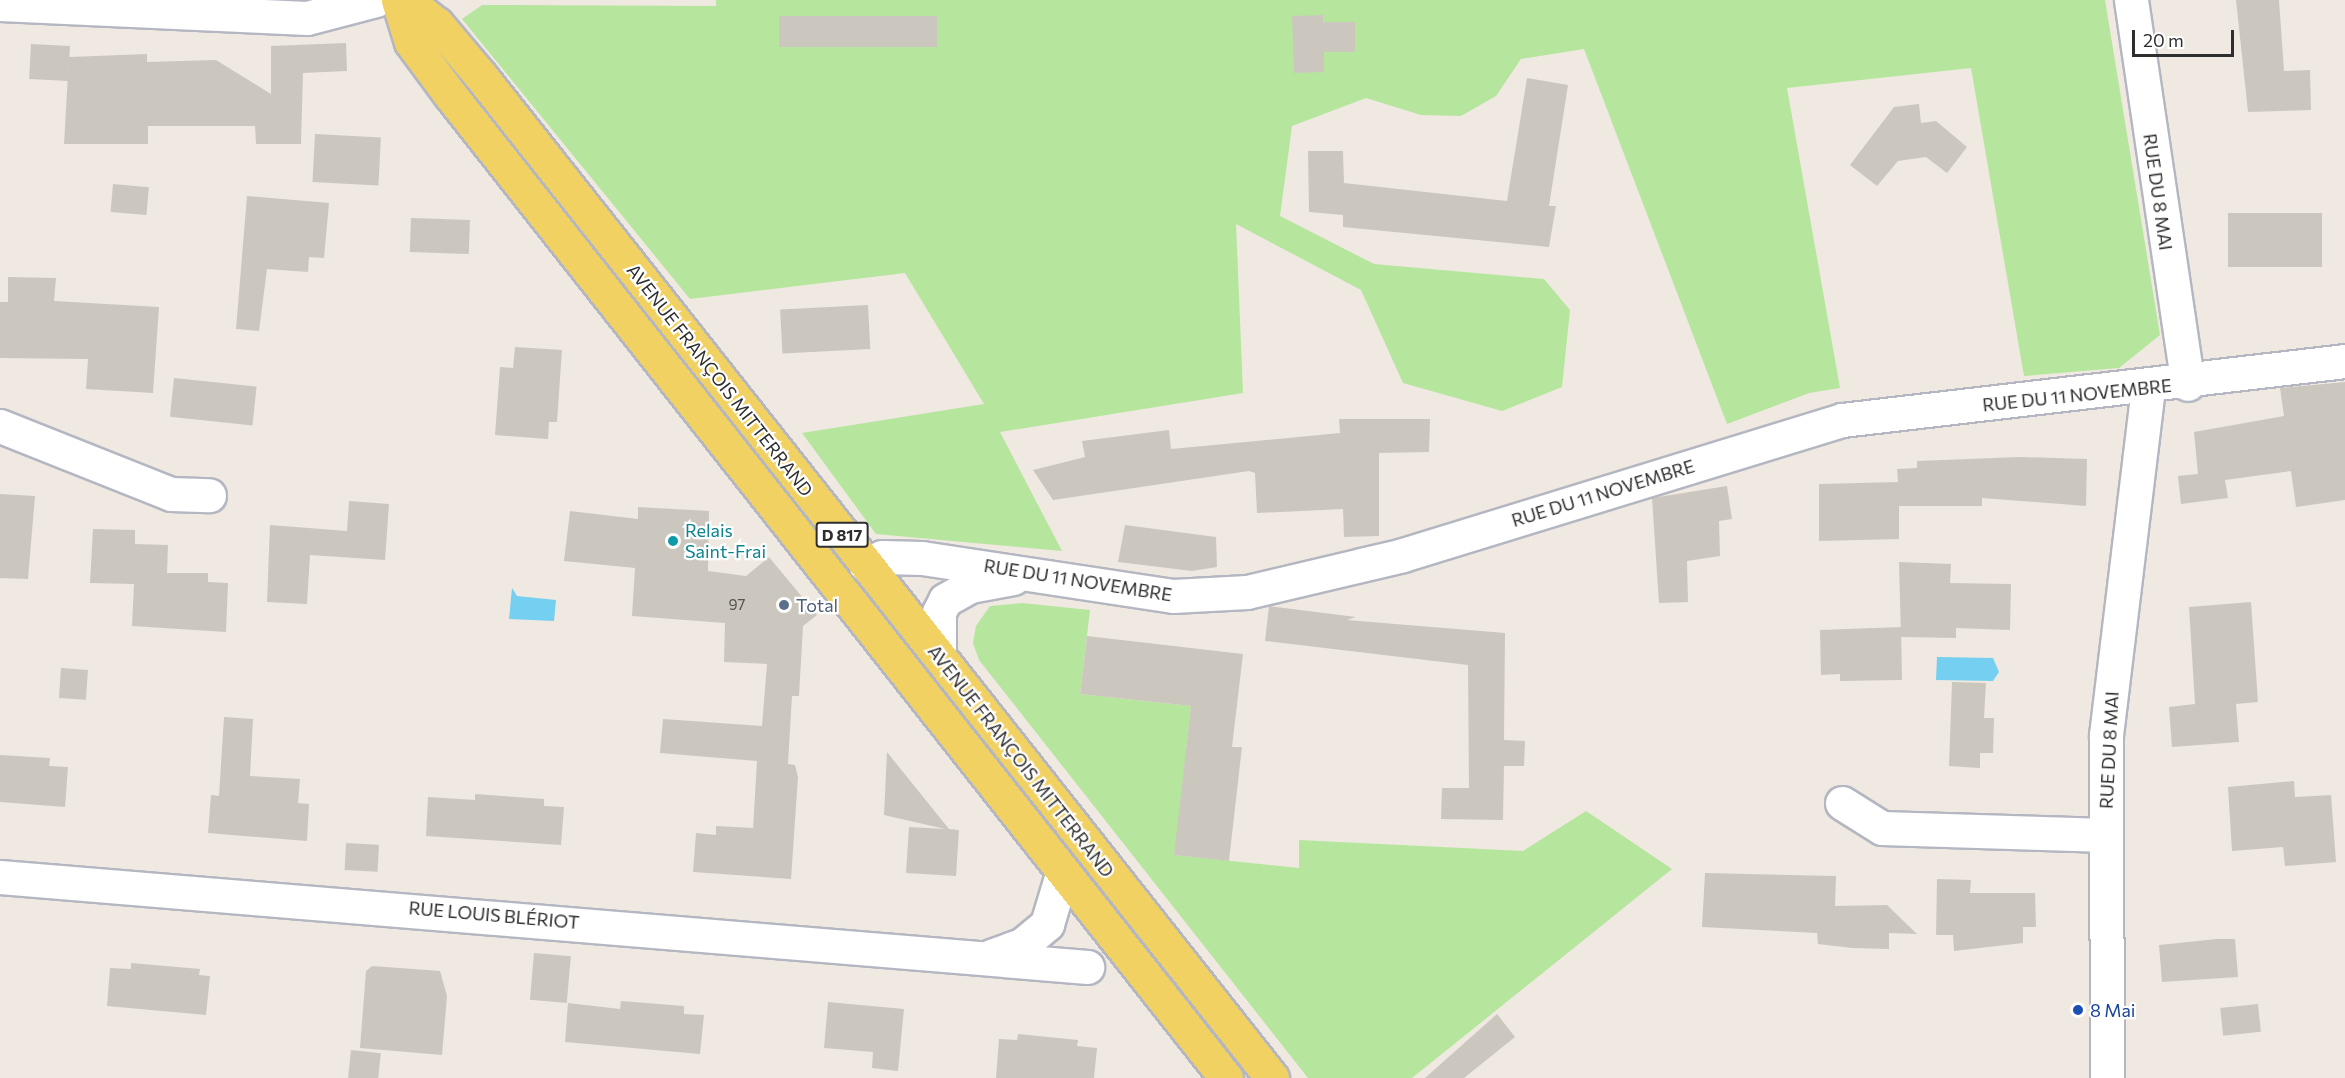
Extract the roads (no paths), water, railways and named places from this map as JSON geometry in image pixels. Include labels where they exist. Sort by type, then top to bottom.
[{"type":"main road","name":"AVENUE FRANÇOIS MITTERRAND","points":[[398,0],[411,42],[450,96],[1062,874],[1225,1077]]},
{"type":"main road","name":"AVENUE FRANÇOIS MITTERRAND","points":[[406,0],[437,24],[480,75],[1272,1078]]},
{"type":"street","points":[[155,9],[190,0]]},
{"type":"street","points":[[0,4],[155,9],[307,18],[376,0]]},
{"type":"street","name":"RUE DU 8 MAI","points":[[2131,0],[2188,384]]},
{"type":"street","name":"RUE DU 11 NOVEMBRE","points":[[866,564],[882,557],[922,558],[1173,596],[1247,592],[1403,555],[1842,420],[2188,384],[2345,361]]},
{"type":"street","name":"RUE DU 8 MAI","points":[[2107,1078],[2106,735],[2148,387]]},
{"type":"street","points":[[0,426],[171,494],[209,495]]},
{"type":"street","points":[[939,656],[939,612],[945,600],[970,586],[1033,576]]},
{"type":"street","points":[[1842,803],[1882,828],[2106,835]]},
{"type":"street","name":"RUE LOUIS BLÉRIOT","points":[[987,957],[1022,945],[1047,924],[1062,874]]},
{"type":"street","name":"RUE LOUIS BLÉRIOT","points":[[0,877],[1088,967]]},
{"type":"water","points":[[512,588],[517,596],[556,600],[554,621],[509,619]]},
{"type":"water","points":[[1937,657],[1993,658],[1999,672],[1993,681],[1936,680]]},
{"type":"place","name":"Relais Saint-Frai","points":[[673,541]]},
{"type":"place","name":"Total","points":[[784,605]]},
{"type":"place","name":"8 Mai","points":[[2078,1010]]}]
